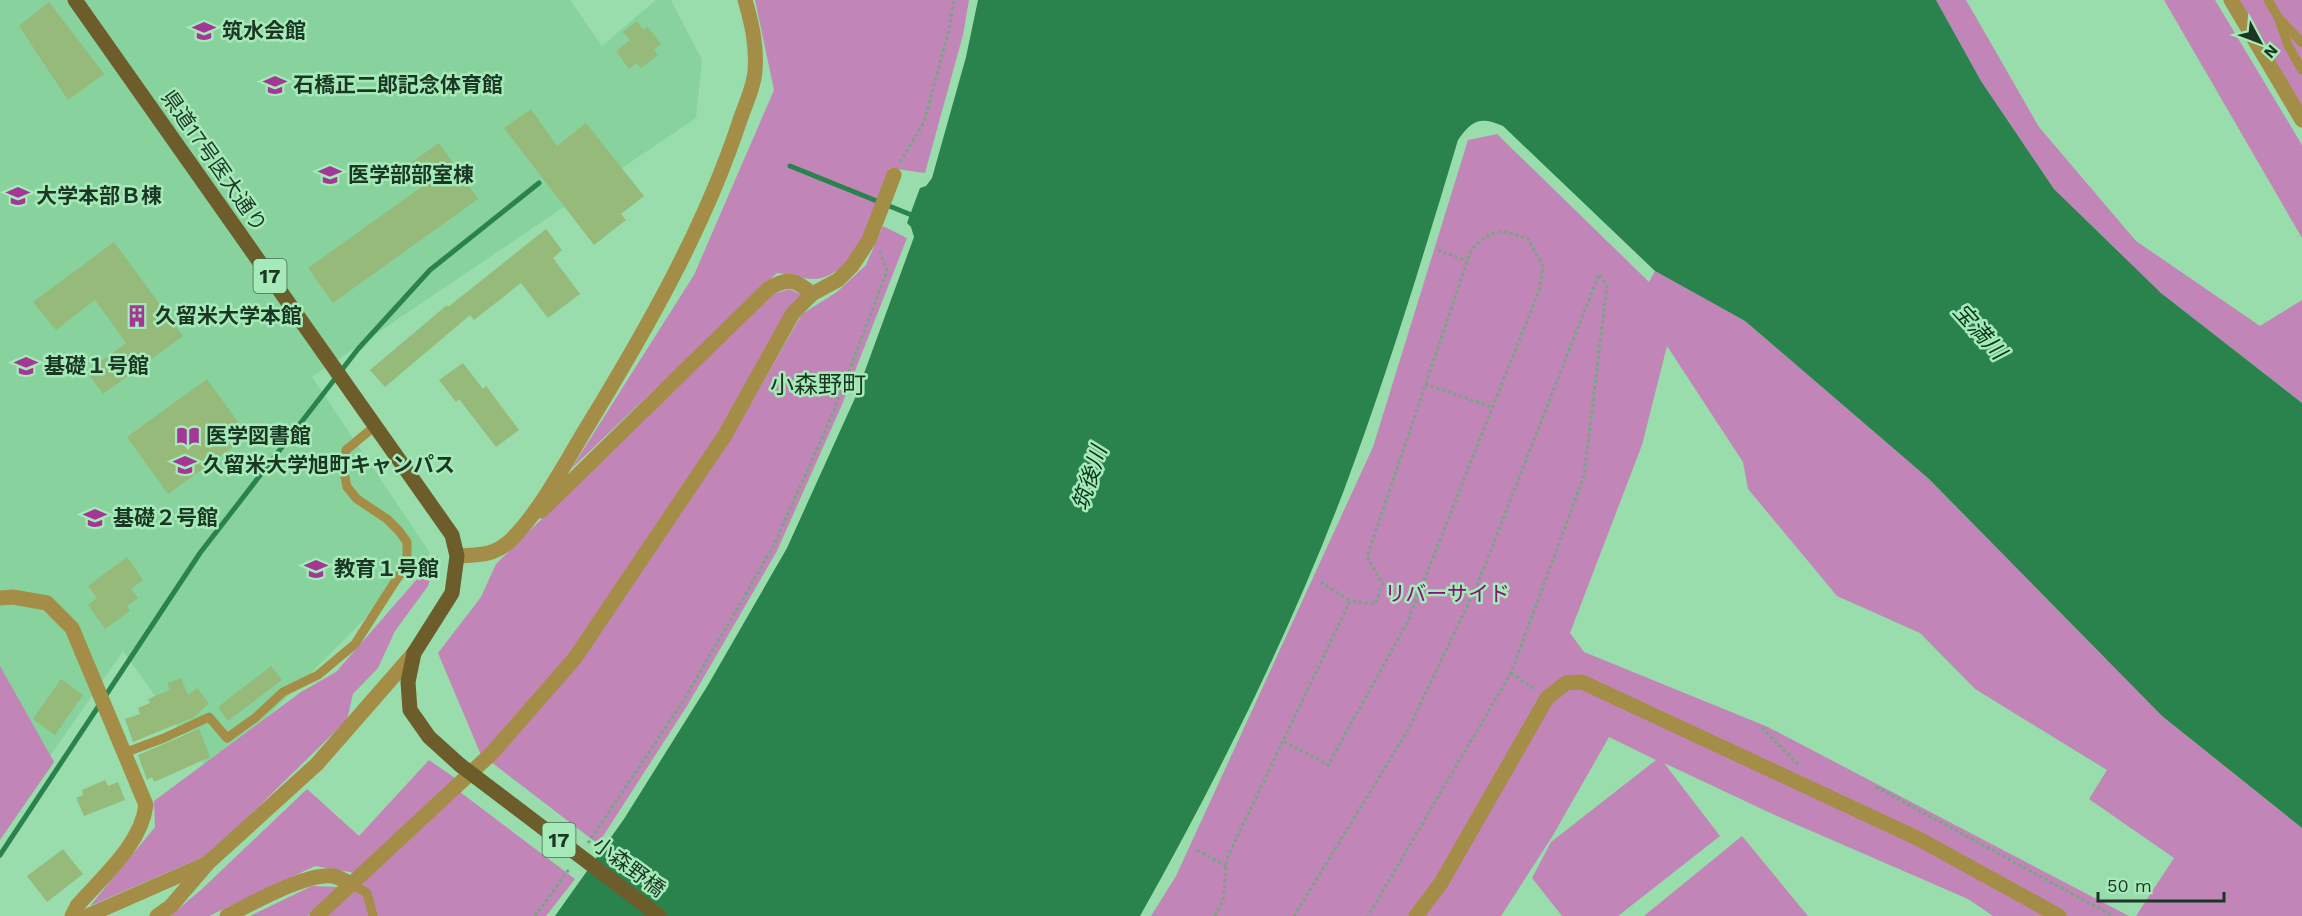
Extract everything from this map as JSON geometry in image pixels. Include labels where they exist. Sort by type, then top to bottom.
[{"type":"main road","name":"県道17号医大通り","points":[[75,0],[452,535],[457,556]]},
{"type":"main road","name":"17","points":[[414,653],[452,593],[457,556]]},
{"type":"main road","name":"小森野橋","points":[[414,653],[408,682],[410,710],[429,737],[460,765],[658,916]]},
{"type":"street","points":[[457,556],[490,555],[510,541],[526,521],[555,481],[625,364],[694,235],[726,161],[755,73],[755,35],[745,0]]},
{"type":"street","points":[[2231,0],[2302,120]]},
{"type":"street","points":[[317,916],[491,754],[575,658],[725,435],[793,313],[812,294],[838,280],[852,266],[870,240],[894,175]]},
{"type":"street","points":[[526,521],[541,511],[768,289],[780,281],[794,281],[804,286],[812,294]]},
{"type":"street","points":[[0,598],[14,597],[47,603],[72,628],[146,805],[144,819],[123,854],[77,906],[72,916]]},
{"type":"street","points":[[158,916],[171,906],[208,863],[317,764],[414,653]]},
{"type":"street","points":[[1416,916],[1441,883],[1547,698],[1566,683],[1582,682],[1919,839],[2059,916]]},
{"type":"street","points":[[87,916],[208,863]]},
{"type":"street","points":[[227,916],[274,892],[315,877],[333,876],[351,884]]},
{"type":"lane","points":[[2268,0],[2302,70]]},
{"type":"lane","points":[[2278,17],[2302,43]]},
{"type":"lane","points":[[124,753],[209,717],[227,738],[255,718],[283,692],[318,675],[355,644],[406,563],[406,542],[399,531],[387,519],[357,499],[347,487],[343,467],[346,450],[375,426]]},
{"type":"lane","points":[[351,884],[367,893],[373,916]]},
{"type":"path","points":[[894,175],[904,152],[924,122],[949,28],[954,0]]},
{"type":"path","points":[[1283,741],[1328,765],[1407,623],[1540,288],[1543,266],[1528,239],[1506,231],[1488,234],[1471,250],[1367,557],[1383,584],[1375,604],[1350,600],[1321,582]]},
{"type":"path","points":[[582,852],[682,704],[773,547],[833,413],[887,271],[878,246],[870,240]]},
{"type":"path","points":[[1438,250],[1467,261]]},
{"type":"path","points":[[1294,916],[1407,730],[1473,593],[1599,274],[1607,286],[1584,476],[1511,673],[1368,916]]},
{"type":"path","points":[[1425,384],[1492,407]]},
{"type":"path","points":[[1215,916],[1222,900],[1227,858],[1350,600]]},
{"type":"path","points":[[1511,673],[1547,698]]},
{"type":"path","points":[[1876,787],[2113,916]]},
{"type":"path","points":[[1197,850],[1226,867]]},
{"type":"path","points":[[535,916],[575,861]]},
{"type":"shaded area","name":"久留米大学旭町キャンパス","points":[[0,0],[570,0],[602,46],[656,0],[671,0],[702,60],[696,118],[312,377],[430,553],[211,774],[123,651],[0,828]]},
{"type":"green space","points":[[755,0],[969,0],[963,35],[925,173],[890,168],[864,235],[842,266],[829,275],[814,279],[777,273],[571,469],[694,275],[774,90]]},
{"type":"green space","points":[[1936,0],[1966,0],[2039,127],[2136,241],[2260,326],[2302,300],[2302,403],[2161,293],[2054,189],[1981,81]]},
{"type":"green space","points":[[2164,0],[2215,0],[2302,145],[2302,238]]},
{"type":"green space","points":[[2238,0],[2302,0],[2302,106]]},
{"type":"green space","name":"リバーサイド","points":[[1497,134],[1649,282],[1655,271],[1745,321],[1929,479],[2162,716],[2302,828],[2302,916],[2136,916],[2174,858],[2089,799],[2107,770],[1975,689],[1920,633],[1837,596],[1748,489],[1743,462],[1667,346],[1642,445],[1570,633],[1584,652],[1768,727],[2129,916],[1993,916],[1968,899],[1779,817],[1664,763],[1720,836],[1618,916],[1562,916],[1532,878],[1551,842],[1656,760],[1609,737],[1552,837],[1501,916],[1151,916],[1176,876],[1373,447],[1468,140]]},
{"type":"green space","points":[[883,226],[907,238],[841,407],[777,551],[687,706],[598,844],[491,762],[732,436],[802,314],[837,292],[866,265]]},
{"type":"green space","points":[[789,289],[803,295],[719,434],[568,657],[481,755],[438,653],[481,597],[496,564],[768,296]]},
{"type":"green space","points":[[438,555],[428,586],[395,631],[378,668],[353,694],[347,720],[210,854],[90,906],[155,827],[154,801],[301,692],[336,672]]},
{"type":"green space","points":[[0,666],[54,762],[0,840]]},
{"type":"green space","points":[[429,760],[455,778],[355,873],[315,866],[209,916],[170,916],[202,889],[307,789],[359,836]]},
{"type":"green space","points":[[460,792],[575,879],[546,916],[326,916]]},
{"type":"green space","points":[[1742,836],[1808,916],[1644,916]]},
{"type":"green space","points":[[312,886],[338,887],[308,916],[250,916]]},
{"type":"water","points":[[978,0],[1936,0],[1981,81],[2054,189],[2161,293],[2302,403],[2302,828],[2162,716],[1929,479],[1745,321],[1655,271],[1503,126],[1482,121],[1472,124],[1458,140],[1375,403],[1344,490],[1299,599],[1224,760],[1140,916],[555,916],[624,819],[708,685],[787,548],[855,398],[914,237],[907,223],[920,188],[926,186],[932,178],[966,57]]},
{"type":"building","points":[[49,2],[104,74],[68,100],[19,26]]},
{"type":"building","points":[[637,21],[643,30],[648,27],[661,44],[654,50],[658,55],[641,68],[637,63],[629,69],[616,51],[630,40],[623,32]]},
{"type":"building","points":[[531,109],[557,146],[586,123],[644,196],[621,214],[626,220],[594,245],[504,128]]},
{"type":"building","points":[[439,143],[478,199],[333,303],[308,268],[427,183],[412,162]]},
{"type":"building","points":[[546,229],[562,250],[553,258],[580,294],[548,318],[521,283],[474,320],[470,315],[385,387],[370,370],[447,305],[448,307]]},
{"type":"building","name":"久留米大学本館","points":[[114,242],[183,336],[103,394],[87,372],[126,343],[95,300],[56,330],[33,302]]},
{"type":"building","points":[[463,363],[483,389],[486,386],[519,430],[496,447],[459,399],[456,402],[439,380]]},
{"type":"building","name":"医学図書館","points":[[207,379],[248,436],[168,494],[127,437]]},
{"type":"building","points":[[127,557],[143,580],[131,589],[138,598],[127,606],[130,611],[105,629],[88,605],[97,598],[88,586]]},
{"type":"building","points":[[271,666],[282,680],[228,721],[218,707]]},
{"type":"building","points":[[181,678],[188,695],[197,688],[209,703],[194,717],[133,742],[125,719],[140,714],[138,708],[150,703],[148,699],[170,690],[167,683]]},
{"type":"building","points":[[61,679],[83,695],[55,735],[33,719]]},
{"type":"building","points":[[199,729],[210,757],[154,782],[152,777],[147,780],[138,755]]},
{"type":"building","points":[[105,780],[108,786],[118,782],[125,800],[84,816],[76,798],[83,795],[82,790]]},
{"type":"building","points":[[63,849],[83,874],[47,902],[27,876]]},
{"type":"waterway","points":[[790,166],[914,216]]},
{"type":"waterway","points":[[0,855],[200,553],[358,349],[430,270],[539,183]]},
{"type":"place","name":"筑水会館","points":[[204,31]]},
{"type":"place","name":"石橋正二郎記念体育館","points":[[275,85]]},
{"type":"place","name":"医学部部室棟","points":[[330,175]]},
{"type":"place","name":"大学本部Ｂ棟","points":[[18,196]]},
{"type":"place","name":"久留米大学本館","points":[[137,316]]},
{"type":"place","name":"基礎１号館","points":[[26,366]]},
{"type":"place","name":"医学図書館","points":[[188,436]]},
{"type":"place","name":"久留米大学旭町キャンパス","points":[[185,465]]},
{"type":"place","name":"基礎２号館","points":[[95,518]]},
{"type":"place","name":"教育１号館","points":[[316,569]]},
{"type":"district","name":"小森野町","points":[[818,385]]},
{"type":"water label","name":"宝満川","points":[[1980,331]]},
{"type":"water label","name":"筑後川","points":[[1089,478]]}]
